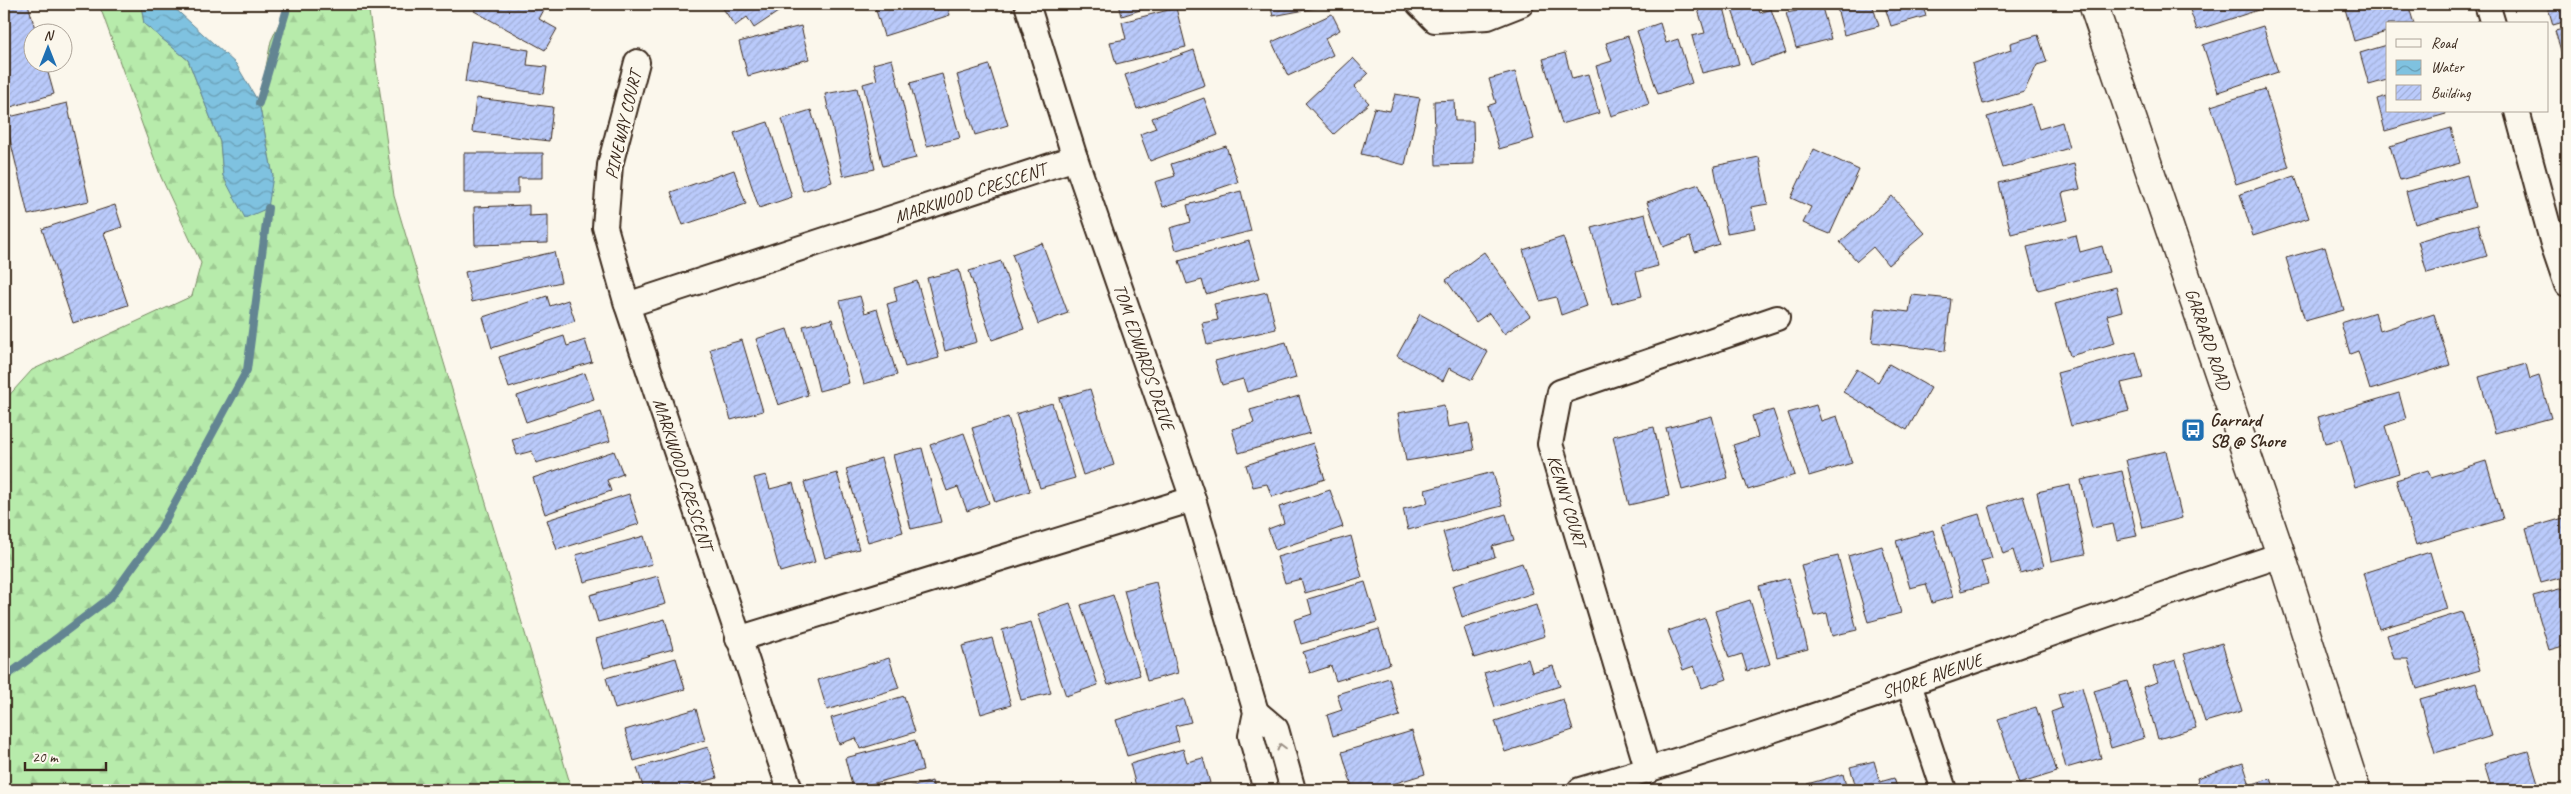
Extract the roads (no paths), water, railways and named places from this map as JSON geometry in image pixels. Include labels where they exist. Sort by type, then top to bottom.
[{"type":"street","name":"TOM EDWARDS DRIVE","points":[[1027,4],[1075,158],[1193,499],[1256,712],[1251,736],[1266,790]]},
{"type":"street","points":[[1419,4],[1436,20],[1488,17],[1521,4]]},
{"type":"street","name":"GARRARD ROAD","points":[[2093,4],[2281,555],[2356,790]]},
{"type":"street","points":[[2487,4],[2492,22]]},
{"type":"street","name":"PINEWAY COURT","points":[[626,305],[605,227],[610,165],[637,62]]},
{"type":"street","points":[[2517,112],[2553,244],[2567,285]]},
{"type":"street","name":"MARKWOOD CRESCENT","points":[[790,790],[626,305],[1075,158]]},
{"type":"street","name":"KENNY COURT","points":[[1648,771],[1550,444],[1560,392],[1777,318]]},
{"type":"street","points":[[738,639],[1193,499]]},
{"type":"street","name":"SHORE AVENUE","points":[[1580,790],[1648,771],[1909,684],[2281,555]]},
{"type":"street","points":[[1909,684],[1944,790]]},
{"type":"street","points":[[1256,712],[1276,729],[1292,790]]},
{"type":"water","points":[[141,4],[170,4],[236,64],[259,103],[273,176],[268,208],[245,218],[223,176],[220,142],[188,60],[144,24]]},
{"type":"waterway","points":[[259,103],[287,4]]},
{"type":"waterway","points":[[4,678],[111,597],[161,528],[247,370],[268,208]]},
{"type":"place","name":"Garrard SB @ Shore","points":[[2193,430]]}]
